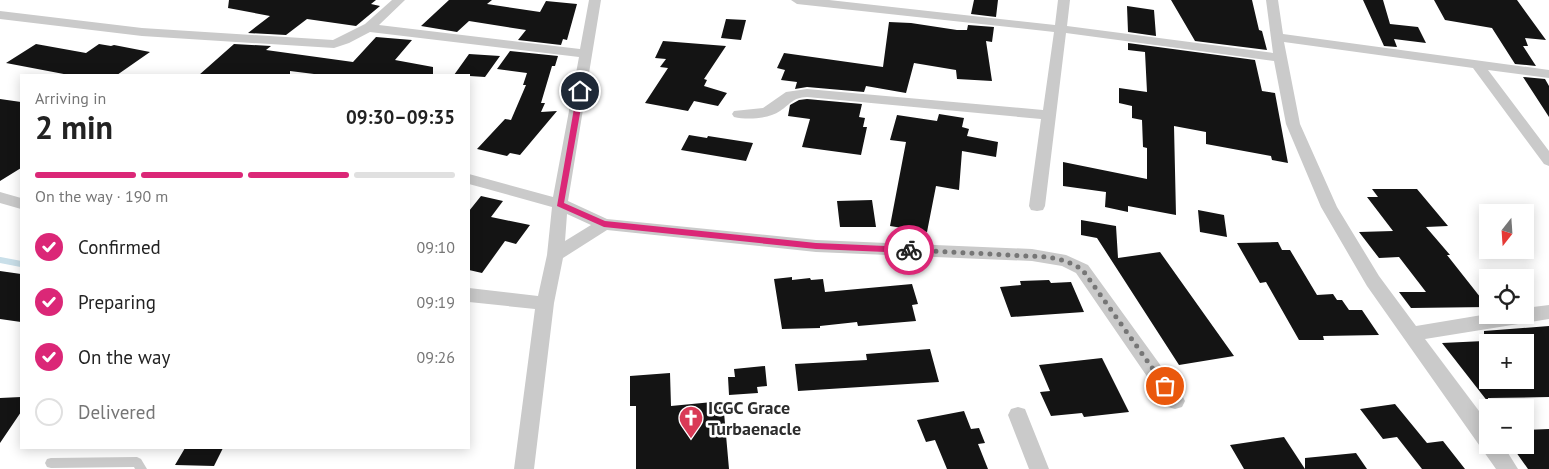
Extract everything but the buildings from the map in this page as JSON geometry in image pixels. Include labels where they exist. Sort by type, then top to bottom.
[{"type":"street","points":[[0,16],[142,32],[307,44],[334,44],[351,39],[370,28],[399,0]]},
{"type":"street","points":[[524,469],[545,303],[555,255],[560,204],[595,0]]},
{"type":"street","points":[[797,0],[1061,29],[1280,58]]},
{"type":"street","points":[[1037,206],[1064,0]]},
{"type":"street","points":[[1272,0],[1280,58],[1293,124],[1329,207],[1373,281],[1479,428]]},
{"type":"street","points":[[370,28],[587,54]]},
{"type":"street","points":[[1278,37],[1549,74]]},
{"type":"street","points":[[1478,65],[1549,161]]},
{"type":"street","points":[[739,114],[762,113],[775,108],[791,94],[807,93],[1048,115]]},
{"type":"street","points":[[470,179],[560,204],[604,224],[816,246],[1032,255],[1066,261],[1082,269],[1175,401]]},
{"type":"street","points":[[0,197],[20,204]]},
{"type":"street","points":[[555,255],[604,224]]},
{"type":"street","points":[[470,295],[545,303]]},
{"type":"street","points":[[1534,314],[1549,312]]},
{"type":"street","points":[[1410,334],[1479,322]]},
{"type":"street","points":[[1018,415],[1039,469]]},
{"type":"street","points":[[1497,454],[1508,469]]},
{"type":"lane","points":[[51,463],[138,462],[141,469]]},
{"type":"waterway","points":[[0,260],[20,264]]},
{"type":"way so far","points":[[909,250],[1032,255],[1066,261],[1082,269],[1165,386]]},
{"type":"place","name":"ICGC Grace Turbaenacle","points":[[691,439]]},
{"type":"route","points":[[580,91],[560,204],[604,224],[816,246],[909,250]]}]
